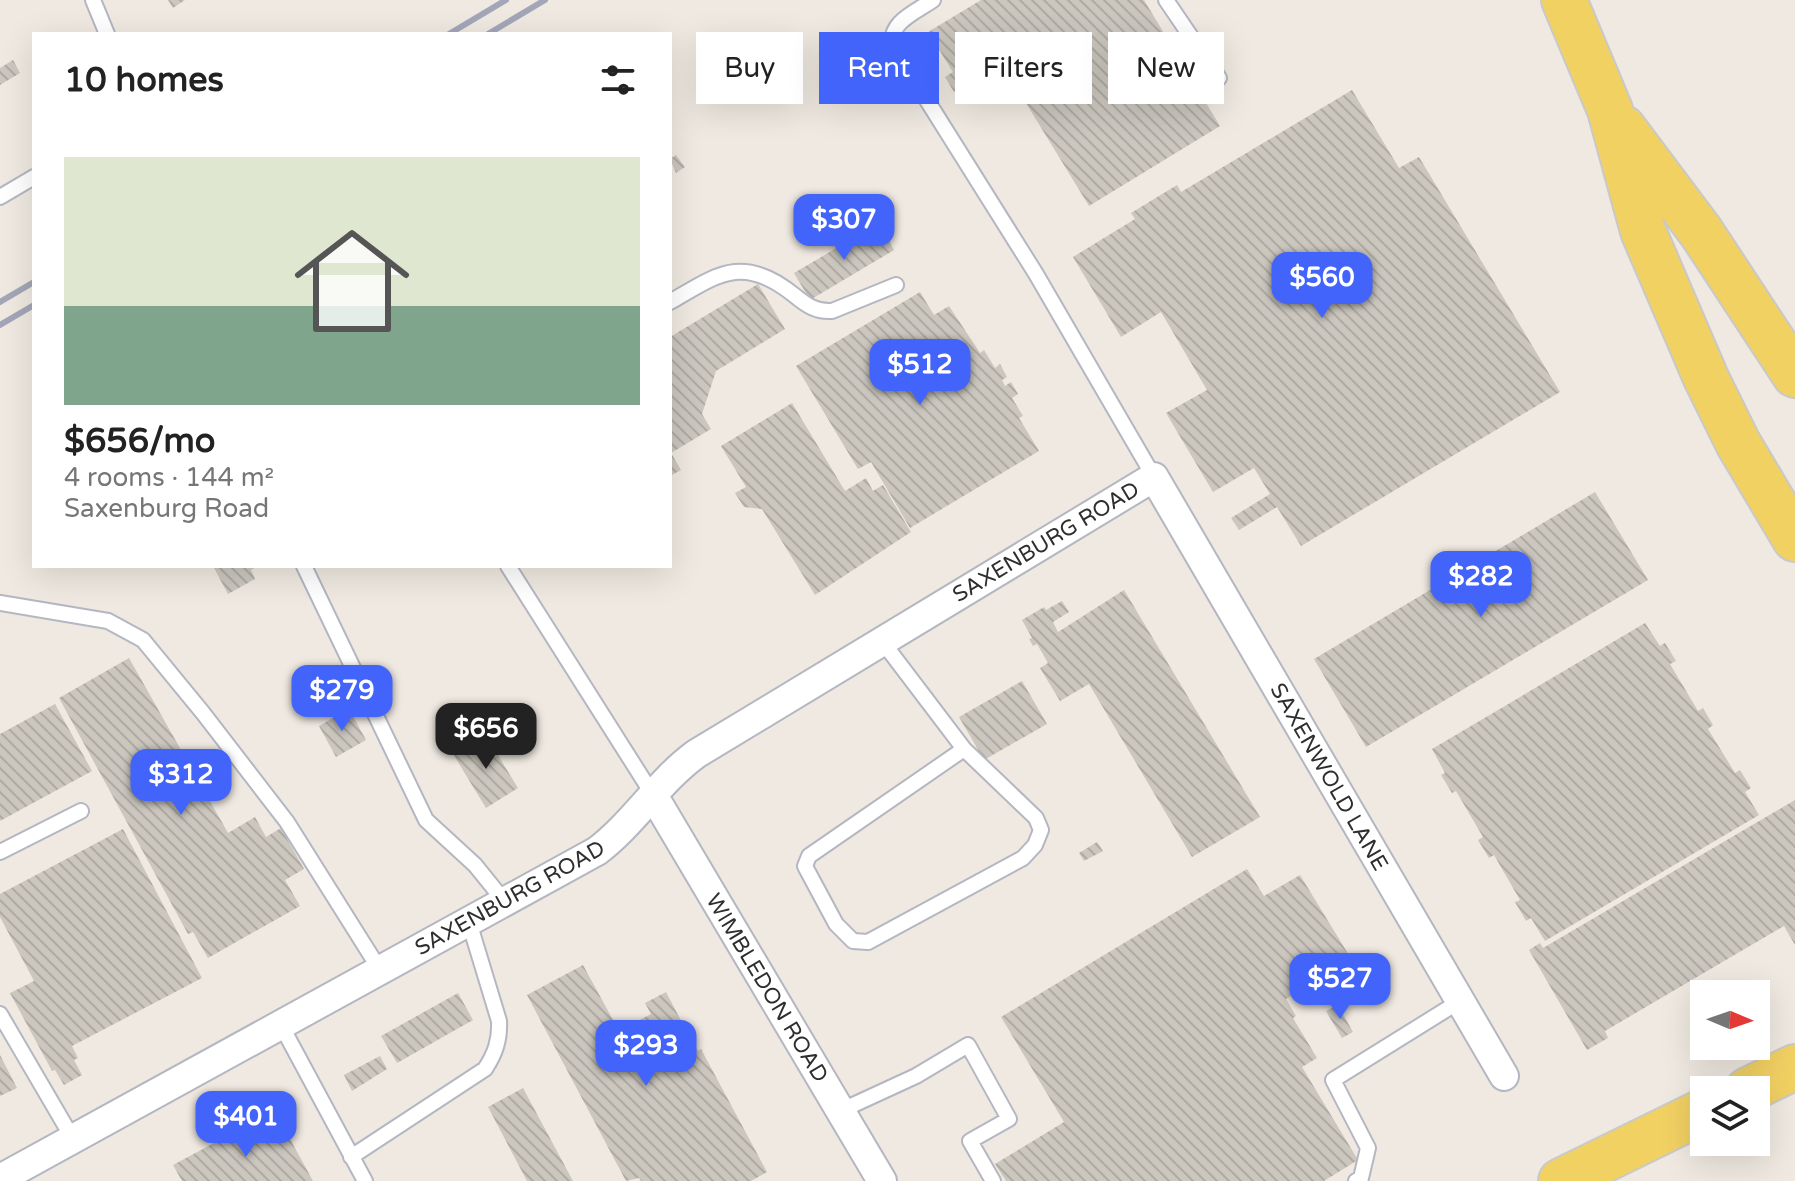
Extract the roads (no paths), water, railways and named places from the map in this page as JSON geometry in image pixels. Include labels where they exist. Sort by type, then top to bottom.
[{"type":"main road","points":[[1564,0],[1610,110],[1643,231],[1706,378],[1738,443],[1795,539]]},
{"type":"main road","points":[[1610,110],[1701,232],[1795,375]]},
{"type":"main road","points":[[1770,1079],[1795,1067]]},
{"type":"main road","points":[[1561,1181],[1690,1118]]},
{"type":"street","name":"SAXENBURG ROAD","points":[[0,1179],[597,851],[613,839],[667,778],[696,754],[1154,477]]},
{"type":"street","name":"SAXENWOLD LANE","points":[[1154,477],[1504,1076]]},
{"type":"street","name":"WIMBLEDON ROAD","points":[[653,795],[882,1181]]},
{"type":"lane","points":[[93,0],[106,32]]},
{"type":"lane","points":[[933,0],[897,25],[891,37],[893,46],[1036,274],[1154,477]]},
{"type":"lane","points":[[1166,0],[1188,32]]},
{"type":"lane","points":[[0,197],[32,178]]},
{"type":"lane","points":[[672,301],[726,272],[760,274],[822,312],[832,311],[896,285]]},
{"type":"lane","points":[[305,568],[426,820],[475,865],[505,902]]},
{"type":"lane","points":[[509,568],[653,795]]},
{"type":"lane","points":[[0,603],[108,621],[143,640],[287,822],[380,970]]},
{"type":"lane","points":[[882,641],[964,749],[1036,818],[1040,825],[1040,838],[1023,858],[868,942],[853,941],[836,924],[807,870],[805,866],[809,856],[964,749]]},
{"type":"lane","points":[[0,852],[81,811]]},
{"type":"lane","points":[[351,1157],[485,1069],[493,1058],[500,1034],[499,1021],[469,922]]},
{"type":"lane","points":[[1356,1181],[1361,1178],[1368,1148],[1333,1080],[1460,1001]]},
{"type":"lane","points":[[0,1014],[73,1139]]},
{"type":"lane","points":[[281,1025],[365,1181]]},
{"type":"lane","points":[[840,1111],[916,1076],[968,1045],[1009,1119],[970,1141],[993,1181]]},
{"type":"railway","points":[[452,32],[506,0]]},
{"type":"railway","points":[[491,32],[545,0]]},
{"type":"railway","points":[[0,302],[32,283]]},
{"type":"railway","points":[[0,325],[32,306]]}]
